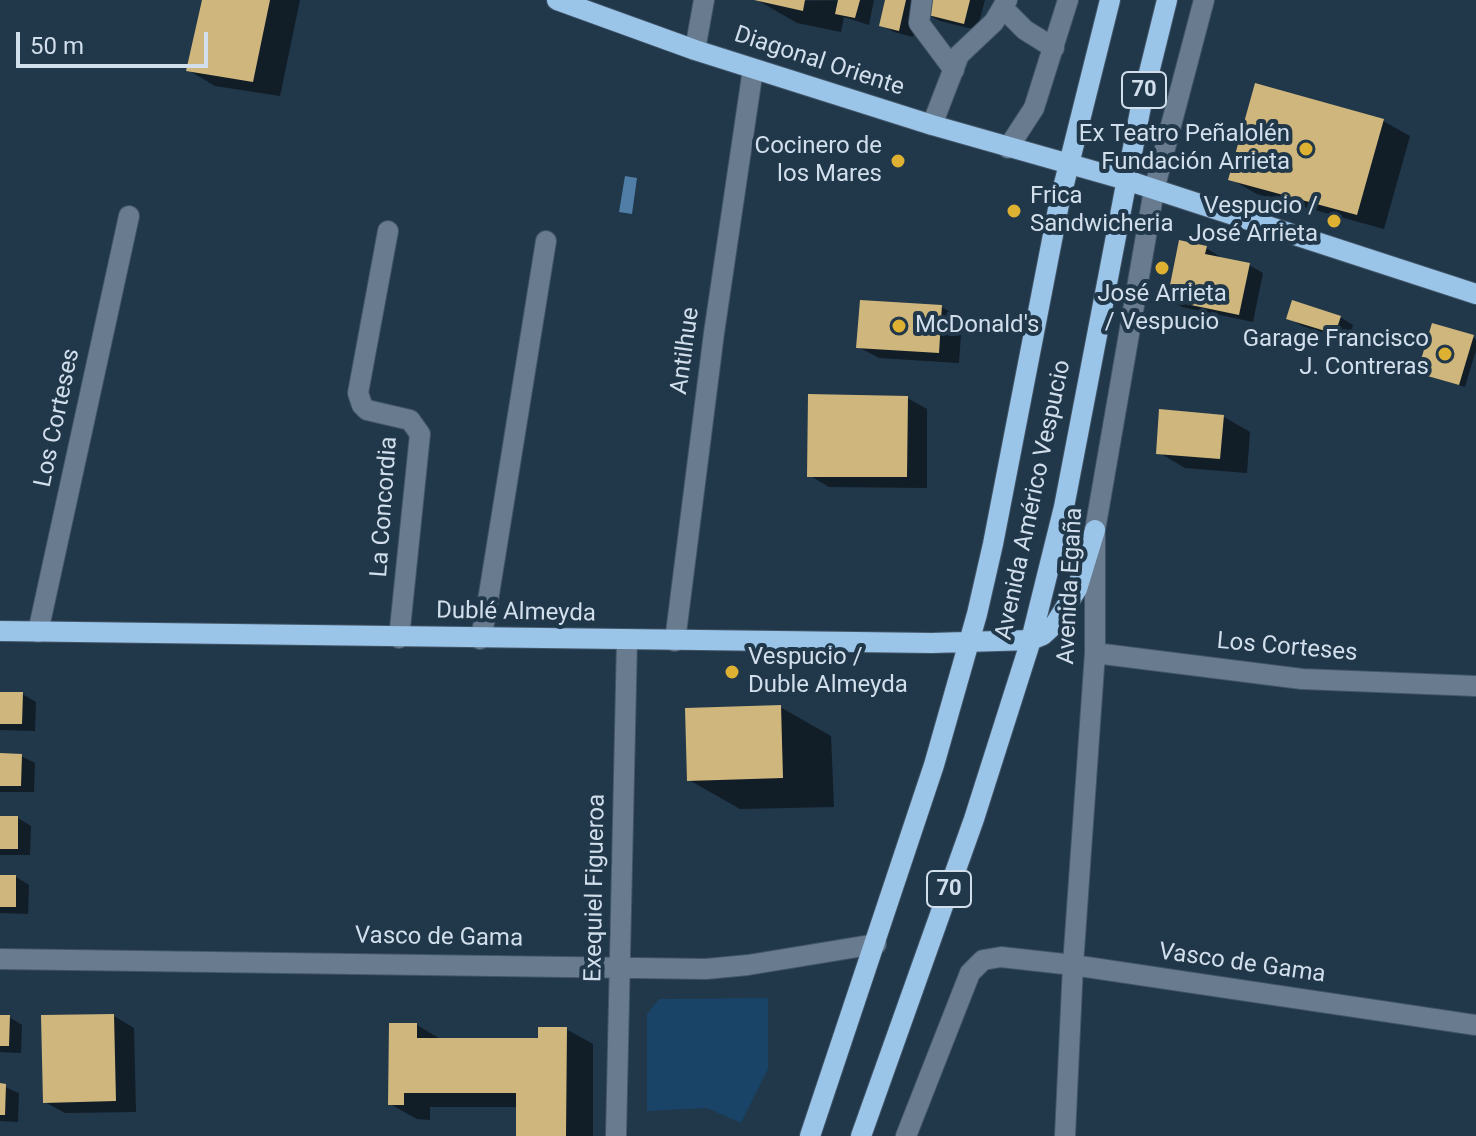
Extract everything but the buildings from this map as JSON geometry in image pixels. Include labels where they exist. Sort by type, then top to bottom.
[{"type":"main road","name":"Diagonal Oriente","points":[[557,0],[753,69],[1008,148],[1126,180],[1476,294]]},
{"type":"main road","name":"Avenida Américo Vespucio","points":[[810,1136],[934,765],[969,643],[993,544],[1068,164],[1110,0]]},
{"type":"main road","name":"Avenida Américo Vespucio","points":[[861,1136],[974,819],[1031,640],[1064,507],[1142,101],[1167,0]]},
{"type":"main road","points":[[1031,640],[1055,624],[1070,603],[1082,576],[1095,530]]},
{"type":"main road","name":"Dublé Almeyda","points":[[0,631],[675,641],[969,643],[1031,640]]},
{"type":"street","points":[[695,50],[704,0]]},
{"type":"street","points":[[922,0],[919,23],[954,70]]},
{"type":"street","points":[[1008,148],[1034,108],[1068,0]]},
{"type":"street","name":"Avenida Egaña","points":[[1065,1136],[1073,965],[1095,653],[1095,530],[1154,190],[1204,0]]},
{"type":"street","points":[[932,125],[959,55],[994,22],[1005,5],[1019,25],[1054,48]]},
{"type":"street","name":"Antilhue","points":[[675,641],[714,333],[753,69]]},
{"type":"street","name":"Los Corteses","points":[[38,632],[129,216]]},
{"type":"street","name":"La Concordia","points":[[388,231],[358,393],[367,410],[410,420],[420,434],[399,638]]},
{"type":"street","points":[[480,639],[546,241]]},
{"type":"street","name":"Exequiel Figueroa","points":[[616,1136],[627,640]]},
{"type":"street","name":"Los Corteses","points":[[1095,653],[1302,679],[1476,686]]},
{"type":"street","name":"Vasco de Gama","points":[[0,959],[727,968],[876,944]]},
{"type":"street","name":"Vasco de Gama","points":[[906,1136],[970,973],[983,960],[1001,957],[1073,965],[1476,1025]]},
{"type":"shaded area","points":[[625,176],[637,178],[632,214],[619,212]]},
{"type":"shaded area","points":[[768,998],[768,1069],[741,1123],[707,1108],[647,1111],[647,1014],[659,999]]},
{"type":"place","name":"Ex Teatro Peñalolén Fundación Arrieta","points":[[1306,149]]},
{"type":"place","name":"Cocinero de los Mares","points":[[898,161]]},
{"type":"place","name":"Frica Sandwicheria","points":[[1014,211]]},
{"type":"place","name":"Vespucio / José Arrieta","points":[[1334,221]]},
{"type":"place","name":"José Arrieta / Vespucio","points":[[1162,268]]},
{"type":"place","name":"McDonald's","points":[[899,326]]},
{"type":"place","name":"Garage Francisco J. Contreras","points":[[1445,354]]},
{"type":"place","name":"Vespucio / Duble Almeyda","points":[[732,672]]}]
